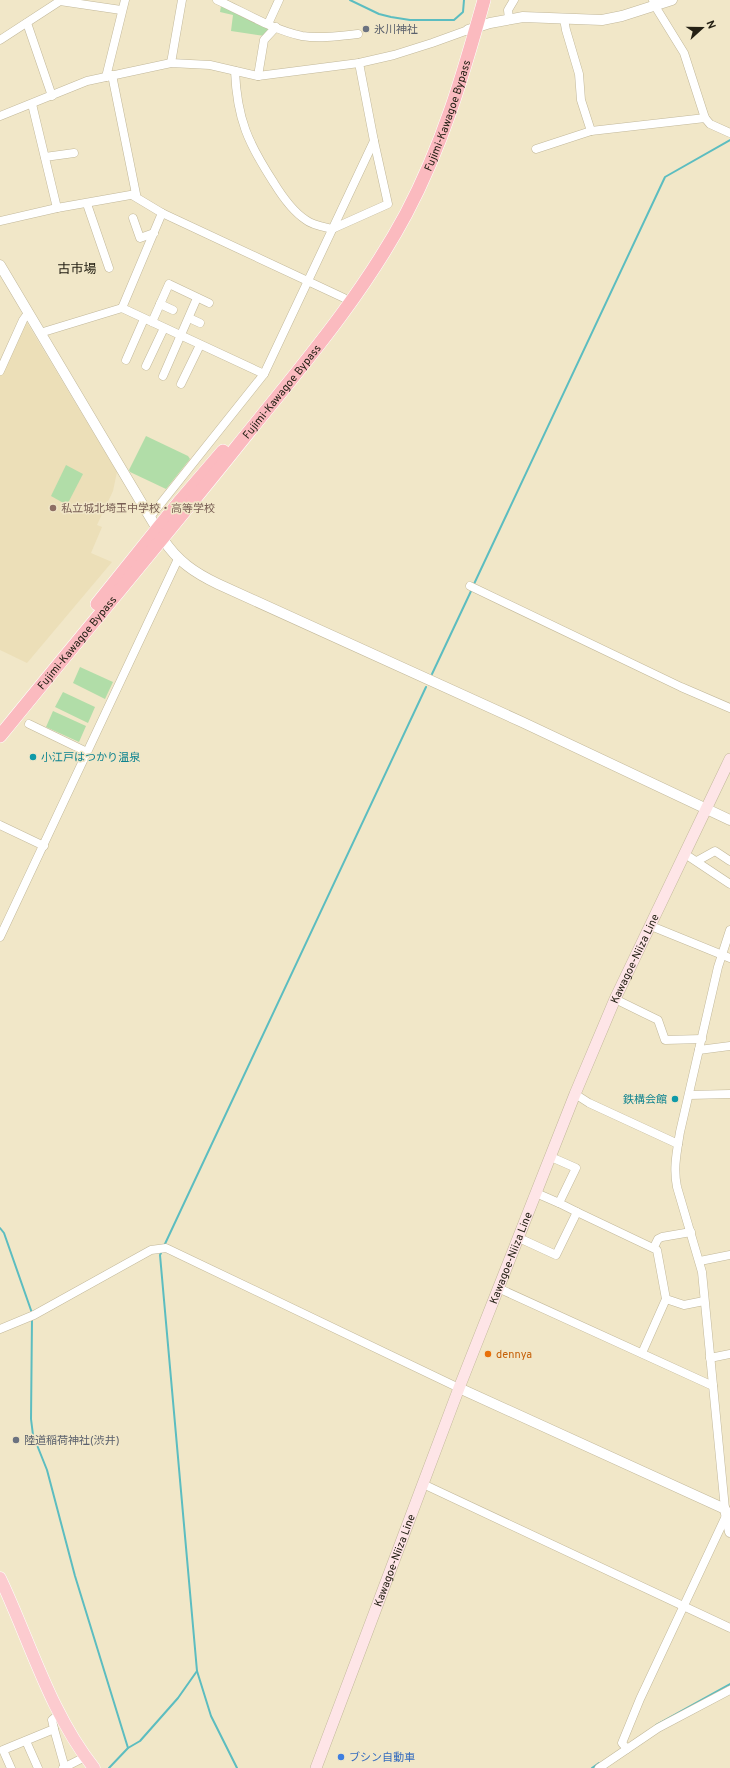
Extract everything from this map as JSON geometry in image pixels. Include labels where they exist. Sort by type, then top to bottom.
[{"type":"highway","name":"Fujimi-Kawagoe Bypass","points":[[0,723],[308,359],[352,301],[407,212],[438,145],[459,90],[472,28],[475,0]]},
{"type":"highway","name":"Fujimi-Kawagoe Bypass","points":[[0,736],[344,298],[386,232],[420,166],[484,0]]},
{"type":"main road","name":"Kawagoe-Niiza Line","points":[[316,1768],[459,1388],[575,1094],[615,999],[730,759]]},
{"type":"main road","points":[[0,1578],[60,1714],[85,1757],[94,1768]]},
{"type":"street","points":[[0,40],[60,0],[121,10]]},
{"type":"street","points":[[0,220],[136,194],[109,76],[121,10],[125,0]]},
{"type":"street","points":[[170,63],[182,0]]},
{"type":"street","points":[[217,0],[268,24],[302,36],[328,37],[358,34]]},
{"type":"street","points":[[268,24],[279,0]]},
{"type":"street","points":[[509,19],[508,10],[514,0]]},
{"type":"street","points":[[1,113],[32,104],[87,81],[170,63],[210,65],[258,76],[359,63],[424,46],[472,28],[509,19],[528,17],[602,20],[654,3],[670,0]]},
{"type":"street","points":[[654,3],[684,52],[705,118],[710,124],[730,133]]},
{"type":"street","points":[[564,19],[579,74],[582,100],[591,131]]},
{"type":"street","points":[[27,23],[52,96]]},
{"type":"street","points":[[258,76],[264,40],[276,27]]},
{"type":"street","points":[[235,71],[236,93],[241,118],[257,157],[282,195],[294,210],[306,221],[332,229],[388,204],[359,63]]},
{"type":"street","points":[[32,104],[57,208]]},
{"type":"street","points":[[536,149],[591,131],[705,118]]},
{"type":"street","points":[[150,517],[264,374],[307,280],[374,141]]},
{"type":"street","points":[[45,157],[74,154]]},
{"type":"street","points":[[132,195],[162,213],[344,298]]},
{"type":"street","points":[[87,204],[109,268]]},
{"type":"street","points":[[122,308],[162,213]]},
{"type":"street","points":[[133,218],[140,238],[154,233]]},
{"type":"street","points":[[0,265],[160,534],[178,558],[194,572],[522,722],[730,820]]},
{"type":"street","points":[[126,360],[148,321],[160,304],[170,284],[209,303]]},
{"type":"street","points":[[163,376],[197,298]]},
{"type":"street","points":[[160,304],[173,310]]},
{"type":"street","points":[[40,333],[122,308],[264,374]]},
{"type":"street","points":[[0,372],[23,320],[28,313]]},
{"type":"street","points":[[189,318],[200,323]]},
{"type":"street","points":[[146,366],[164,328]]},
{"type":"street","points":[[181,384],[200,345]]},
{"type":"street","points":[[0,937],[178,558]]},
{"type":"street","points":[[470,586],[681,687],[730,708]]},
{"type":"street","points":[[29,724],[87,752]]},
{"type":"street","points":[[0,825],[44,846]]},
{"type":"street","points":[[697,861],[715,851],[730,860]]},
{"type":"street","points":[[685,854],[730,884]]},
{"type":"street","points":[[651,926],[726,956]]},
{"type":"street","points":[[730,930],[726,956],[699,1050],[676,1154],[676,1181],[700,1261],[730,1532]]},
{"type":"street","points":[[615,999],[658,1020],[665,1040],[702,1039]]},
{"type":"street","points":[[699,1050],[730,1046]]},
{"type":"street","points":[[575,1094],[589,1103],[678,1144]]},
{"type":"street","points":[[689,1095],[730,1094]]},
{"type":"street","points":[[551,1157],[576,1168],[559,1203]]},
{"type":"street","points":[[536,1193],[658,1250],[666,1299],[642,1353]]},
{"type":"street","points":[[519,1238],[556,1255],[577,1212]]},
{"type":"street","points":[[654,1247],[658,1239],[691,1232]]},
{"type":"street","points":[[0,1329],[34,1315],[151,1250],[166,1248],[459,1388],[727,1513]]},
{"type":"street","points":[[700,1261],[730,1255]]},
{"type":"street","points":[[498,1288],[713,1386]]},
{"type":"street","points":[[666,1299],[684,1305],[704,1301]]},
{"type":"street","points":[[710,1358],[730,1354]]},
{"type":"street","points":[[423,1484],[730,1628]]},
{"type":"street","points":[[627,1749],[622,1743],[727,1513]]},
{"type":"street","points":[[599,1768],[658,1728],[730,1690]]},
{"type":"street","points":[[60,1714],[52,1720],[64,1768],[85,1757]]},
{"type":"street","points":[[11,1768],[3,1750],[54,1729]]},
{"type":"street","points":[[26,1741],[38,1768]]},
{"type":"shaded area","name":"私立城北埼玉中学校・高等学校","points":[[26,321],[117,472],[113,491],[97,525],[102,527],[91,553],[112,562],[27,663],[0,650],[0,375]]},
{"type":"green space","points":[[221,6],[270,29],[265,36],[231,31],[233,15],[220,12]]},
{"type":"green space","points":[[146,436],[188,456],[190,459],[166,489],[130,472],[129,470]]},
{"type":"green space","points":[[66,465],[83,474],[67,505],[51,496]]},
{"type":"green space","points":[[80,667],[113,682],[105,699],[73,683]]},
{"type":"green space","points":[[63,692],[95,707],[88,723],[55,707]]},
{"type":"green space","points":[[53,711],[86,726],[79,742],[46,727]]},
{"type":"waterway","points":[[350,0],[379,14],[410,20],[454,20],[463,12],[464,0]]},
{"type":"waterway","points":[[474,584],[665,177],[730,140]]},
{"type":"waterway","points":[[432,674],[472,589]]},
{"type":"waterway","points":[[164,1246],[426,687]]},
{"type":"waterway","points":[[0,1228],[4,1233],[32,1313]]},
{"type":"waterway","points":[[162,1251],[160,1255],[197,1671],[211,1716],[237,1768]]},
{"type":"waterway","points":[[32,1318],[31,1419],[33,1435],[47,1470],[75,1576],[128,1748]]},
{"type":"waterway","points":[[109,1768],[128,1748],[140,1741],[178,1698],[197,1671]]},
{"type":"waterway","points":[[656,1725],[730,1684]]},
{"type":"waterway","points":[[592,1768],[599,1763]]},
{"type":"place","name":"氷川神社","points":[[366,29]]},
{"type":"place","name":"私立城北埼玉中学校・高等学校","points":[[53,508]]},
{"type":"place","name":"小江戸はつかり温泉","points":[[33,757]]},
{"type":"place","name":"鉄構会館","points":[[675,1099]]},
{"type":"place","name":"dennya","points":[[488,1354]]},
{"type":"place","name":"陸道稲荷神社(渋井)","points":[[16,1440]]},
{"type":"place","name":"ブシン自動車","points":[[341,1757]]},
{"type":"district","name":"古市場","points":[[77,268]]}]
